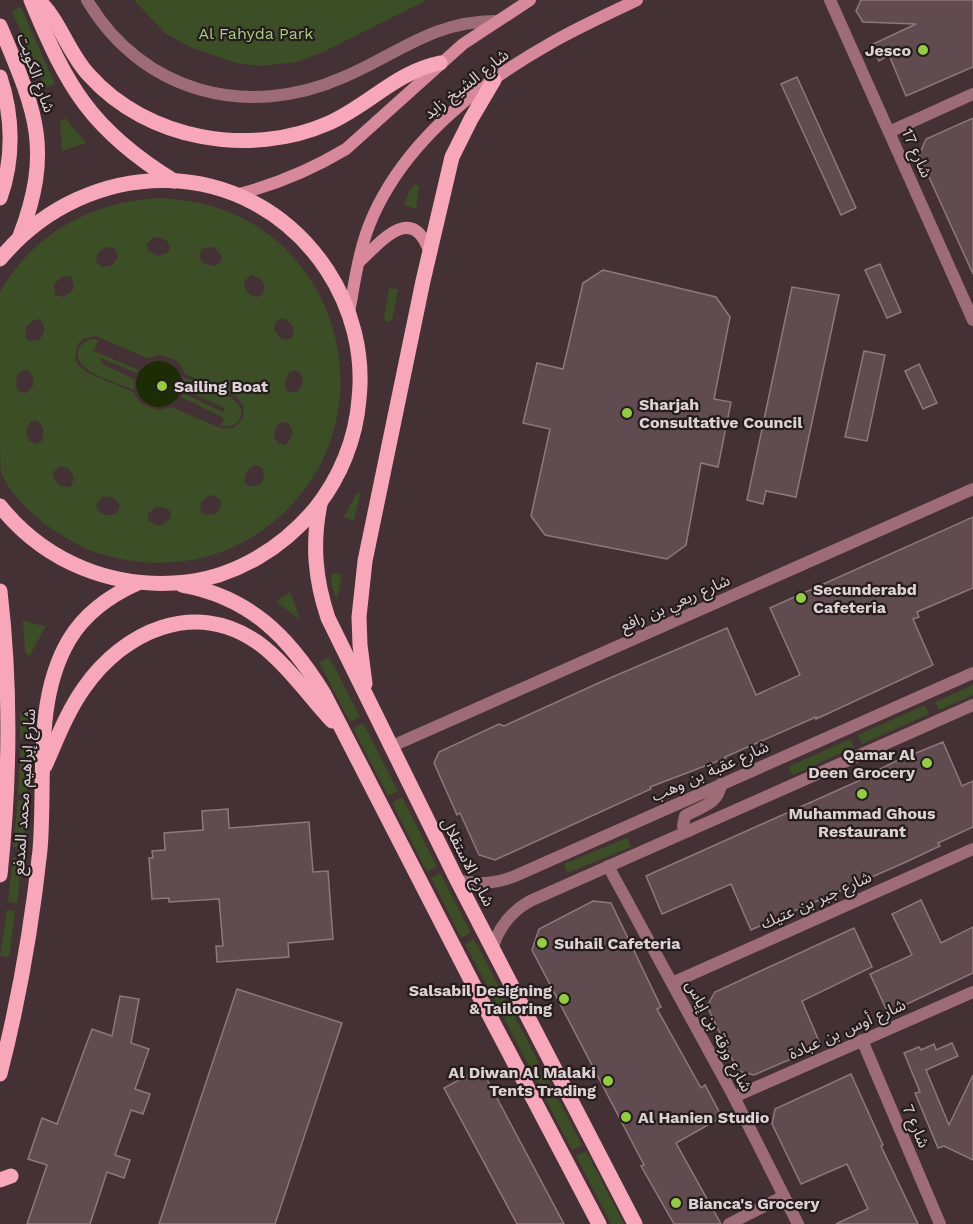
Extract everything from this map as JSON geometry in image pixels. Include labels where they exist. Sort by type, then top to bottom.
[{"type":"main road","name":"شارع الكويت","points":[[30,0],[61,69],[86,108],[117,141],[135,156],[174,181]]},
{"type":"main road","points":[[38,0],[51,16],[76,60],[111,97],[156,123],[189,134],[211,138],[259,140],[304,131],[347,114],[405,75],[440,63]]},
{"type":"main road","name":"شارع الشيخ زايد","points":[[235,195],[281,182],[325,162],[346,149],[440,63],[496,21],[530,0]]},
{"type":"main road","name":"شارع الشيخ زايد","points":[[349,313],[358,263],[373,216],[395,177],[412,155],[450,114],[494,80],[550,43],[637,0]]},
{"type":"main road","name":"شارع الكويت","points":[[0,26],[32,107],[38,145],[36,183],[19,238]]},
{"type":"main road","points":[[0,77],[9,111],[11,132],[7,175],[0,198]]},
{"type":"main road","points":[[368,701],[360,636],[364,561],[452,157],[494,80]]},
{"type":"main road","points":[[0,259],[19,238],[44,217],[79,197],[125,183],[149,180],[174,181],[205,185],[235,195],[276,217],[311,249],[333,279],[349,313],[356,337],[361,386],[353,436],[334,482],[320,502],[290,535],[255,560],[214,576],[171,584]]},
{"type":"main road","points":[[358,263],[400,228],[412,228],[422,234],[430,253]]},
{"type":"main road","name":"شارع الاستقلال","points":[[320,502],[315,541],[316,570],[327,618],[492,950],[635,1224]]},
{"type":"main road","points":[[0,506],[29,537],[69,563],[107,577],[138,583],[192,587],[221,596],[266,621],[281,635],[311,673],[346,737],[599,1224]]},
{"type":"main road","name":"شارع إبراهيم محمد المدفع","points":[[0,1074],[19,988],[34,896],[43,810],[44,725],[56,670],[69,640],[83,621],[99,605],[118,592],[138,583]]},
{"type":"main road","name":"شارع إبراهيم محمد المدفع","points":[[0,591],[5,644],[8,725],[7,791],[0,874]]},
{"type":"main road","points":[[44,770],[73,705],[98,671],[121,650],[147,632],[178,623],[195,622],[221,626],[258,643],[278,661],[346,737]]},
{"type":"main road","points":[[0,678],[8,725]]},
{"type":"street","points":[[87,0],[114,38],[147,65],[186,86],[229,97],[278,97],[302,92],[346,76],[434,31],[464,23],[496,21]]},
{"type":"street","name":"شارع 17","points":[[830,0],[973,320]]},
{"type":"street","points":[[889,132],[973,94]]},
{"type":"street","name":"شارع ربعي بن رافع","points":[[390,747],[973,489]]},
{"type":"street","name":"شارع عقبة بن وهب","points":[[457,880],[481,884],[504,880],[973,673]]},
{"type":"street","points":[[492,950],[505,921],[520,906],[973,705]]},
{"type":"street","points":[[688,831],[683,826],[684,816],[714,800],[721,783]]},
{"type":"street","points":[[969,850],[973,862]]},
{"type":"street","name":"شارع جبر بن عتيك","points":[[672,982],[969,850]]},
{"type":"street","name":"شارع ورقة بن إياس","points":[[608,866],[734,1097],[798,1224]]},
{"type":"street","name":"شارع أوس بن عبادة","points":[[734,1097],[973,992]]},
{"type":"street","name":"شارع 7","points":[[862,1040],[940,1224]]},
{"type":"street","points":[[729,1224],[784,1197]]},
{"type":"green space","name":"Al Fahyda Park","points":[[134,0],[427,0],[323,52],[297,62],[261,66],[236,63],[192,48],[165,33]]},
{"type":"green space","points":[[21,7],[55,84],[45,88],[12,11]]},
{"type":"green space","points":[[65,118],[86,143],[62,151],[60,122]]},
{"type":"green space","points":[[415,184],[419,186],[416,209],[404,205],[409,191]]},
{"type":"green space","points":[[159,198],[212,206],[242,218],[275,239],[302,267],[322,299],[335,335],[340,372],[338,410],[328,447],[310,482],[285,512],[265,529],[231,548],[199,558],[167,563],[117,558],[73,542],[29,511],[17,498],[1,472],[0,292],[30,253],[67,224],[111,206]],"holes":[[[154,237],[168,242],[170,248],[167,253],[157,256],[148,250],[147,243]],[[108,247],[115,248],[118,257],[112,265],[102,267],[96,260],[100,251]],[[211,247],[218,251],[221,255],[221,262],[215,266],[205,264],[200,259],[201,249]],[[252,275],[262,281],[263,293],[254,297],[247,292],[245,280]],[[62,277],[72,277],[74,287],[72,291],[64,297],[55,295],[54,284]],[[283,318],[292,326],[293,334],[287,340],[280,338],[274,329],[275,322]],[[40,319],[44,332],[39,340],[29,341],[26,337],[26,327],[34,320]],[[96,336],[147,358],[160,355],[173,359],[179,363],[185,374],[237,397],[244,407],[243,418],[235,427],[223,429],[171,407],[158,410],[146,406],[133,392],[88,373],[77,364],[75,358],[78,344],[83,339]],[[22,370],[29,371],[34,379],[33,386],[26,393],[20,392],[16,386],[17,375]],[[294,370],[300,372],[303,382],[298,391],[292,393],[286,389],[285,382],[289,372]],[[36,420],[44,431],[42,441],[36,444],[29,441],[26,431],[30,422]],[[282,422],[288,423],[292,429],[291,438],[284,445],[278,443],[274,437],[276,427]],[[258,465],[263,469],[264,478],[260,484],[250,487],[245,483],[249,469]],[[59,466],[70,470],[73,476],[70,487],[60,486],[55,481],[53,473]],[[214,495],[222,501],[219,510],[213,515],[203,514],[200,509],[204,499]],[[102,497],[113,498],[120,506],[118,512],[112,515],[100,512],[96,505]],[[156,507],[163,507],[170,511],[171,517],[164,524],[157,526],[148,520],[148,514]]]},
{"type":"green space","points":[[389,288],[398,289],[392,320],[388,322],[384,319]]},
{"type":"green space","points":[[92,339],[98,340],[94,351],[139,370],[136,373],[100,358],[102,364],[134,379],[134,390],[98,376],[83,365],[78,358],[78,351],[80,346]]},
{"type":"green space","points":[[183,377],[211,387],[232,399],[239,405],[241,413],[238,421],[230,426],[220,426],[224,418],[181,397],[183,393],[225,413],[224,408],[184,389]]},
{"type":"green space","points":[[358,492],[360,494],[354,521],[344,517]]},
{"type":"green space","points":[[331,573],[342,574],[337,600],[332,587]]},
{"type":"green space","points":[[290,592],[299,616],[297,618],[276,601]]},
{"type":"green space","points":[[23,620],[46,626],[30,655],[27,655],[25,651]]},
{"type":"green space","points":[[329,657],[360,717],[350,722],[319,662]]},
{"type":"green space","points":[[973,685],[973,695],[939,710],[935,702]]},
{"type":"green space","points":[[925,705],[929,714],[862,744],[858,735]]},
{"type":"green space","points":[[20,714],[30,714],[29,738],[20,738]]},
{"type":"green space","points":[[363,723],[398,791],[388,796],[353,728]]},
{"type":"green space","points":[[850,739],[854,747],[793,775],[789,771],[790,766]]},
{"type":"green space","points":[[20,749],[29,749],[27,794],[18,794]]},
{"type":"green space","points":[[402,797],[437,867],[427,872],[392,803]]},
{"type":"green space","points":[[18,800],[27,801],[23,847],[13,847]]},
{"type":"green space","points":[[627,838],[631,847],[567,873],[564,864]]},
{"type":"green space","points":[[13,857],[22,858],[17,903],[8,902]]},
{"type":"green space","points":[[440,873],[471,933],[461,938],[431,878]]},
{"type":"green space","points":[[7,910],[15,911],[9,957],[0,956]]},
{"type":"green space","points":[[474,939],[539,1063],[530,1068],[465,944]]},
{"type":"green space","points":[[544,1072],[582,1145],[572,1150],[534,1077]]},
{"type":"green space","points":[[586,1151],[624,1224],[611,1224],[576,1156]]},
{"type":"shaded area","points":[[159,361],[168,362],[175,368],[181,375],[181,393],[175,400],[168,406],[159,407],[150,406],[143,400],[137,393],[136,384],[137,375],[143,368],[150,362]]},
{"type":"building","name":"Jesco","points":[[861,0],[973,0],[973,67],[906,96],[889,55],[879,61],[871,45],[916,24],[863,22],[856,11]]},
{"type":"building","points":[[797,77],[856,208],[841,215],[781,84]]},
{"type":"building","points":[[973,118],[973,274],[919,155],[926,139]]},
{"type":"building","points":[[880,264],[901,312],[887,318],[865,270]]},
{"type":"building","name":"Sharjah Consultative Council","points":[[603,270],[716,297],[730,317],[714,399],[731,402],[718,467],[701,463],[686,545],[667,559],[545,535],[531,516],[550,429],[523,423],[537,363],[563,369],[583,283]]},
{"type":"building","points":[[792,287],[839,295],[796,497],[766,491],[763,504],[747,500]]},
{"type":"building","points":[[864,351],[885,355],[867,441],[845,437]]},
{"type":"building","points":[[919,364],[937,403],[923,409],[905,371]]},
{"type":"building","points":[[973,517],[973,588],[917,612],[919,617],[913,619],[933,665],[726,758],[650,787],[651,789],[495,860],[479,855],[460,813],[457,815],[434,763],[439,752],[499,724],[504,726],[727,628],[756,695],[800,675],[770,608]]},
{"type":"building","points":[[943,742],[962,786],[973,781],[973,827],[938,843],[940,846],[906,862],[751,930],[731,884],[662,914],[646,876],[865,778],[894,762]]},
{"type":"building","points":[[228,809],[229,828],[309,822],[313,872],[328,871],[333,939],[288,943],[289,957],[217,962],[216,946],[223,946],[219,899],[169,902],[169,898],[152,899],[149,858],[153,858],[152,851],[165,850],[164,833],[203,830],[202,811]]},
{"type":"building","points":[[921,900],[941,943],[973,927],[973,973],[888,1013],[870,974],[912,955],[892,914]]},
{"type":"building","points":[[593,901],[611,903],[661,1007],[657,1009],[701,1088],[705,1085],[722,1117],[676,1143],[721,1224],[674,1224],[641,1166],[644,1165],[532,950],[539,929]]},
{"type":"building","points":[[854,928],[872,967],[802,1001],[821,1046],[754,1075],[738,1071],[707,1006],[715,992]]},
{"type":"building","points":[[237,989],[342,1023],[275,1224],[159,1224]]},
{"type":"building","points":[[120,996],[139,999],[131,1043],[149,1049],[135,1089],[150,1094],[143,1114],[131,1110],[115,1155],[130,1160],[124,1178],[107,1172],[90,1224],[27,1224],[47,1165],[28,1159],[42,1118],[57,1124],[92,1029],[112,1036]]},
{"type":"building","points":[[952,1043],[958,1056],[926,1070],[949,1125],[973,1075],[973,1160],[944,1146],[938,1148],[915,1093],[920,1092],[904,1053],[919,1047],[921,1050],[934,1044],[936,1050]]},
{"type":"building","points":[[481,1068],[564,1224],[517,1224],[444,1088]]},
{"type":"building","points":[[851,1074],[883,1145],[881,1146],[918,1224],[836,1224],[868,1209],[847,1164],[801,1184],[772,1124],[775,1109]]},
{"type":"place","name":"Jesco","points":[[923,50]]},
{"type":"place","name":"Sailing Boat","points":[[162,386]]},
{"type":"place","name":"Sharjah Consultative Council","points":[[627,413]]},
{"type":"place","name":"Secunderabd Cafeteria","points":[[801,598]]},
{"type":"place","name":"Qamar Al Deen Grocery","points":[[927,763]]},
{"type":"place","name":"Muhammad Ghous Restaurant","points":[[862,794]]},
{"type":"place","name":"Suhail Cafeteria","points":[[542,943]]},
{"type":"place","name":"Salsabil Designing & Tailoring","points":[[564,999]]},
{"type":"place","name":"Al Diwan Al Malaki Tents Trading","points":[[608,1081]]},
{"type":"place","name":"Al Hanien Studio","points":[[626,1117]]},
{"type":"place","name":"Bianca's Grocery","points":[[676,1203]]}]
